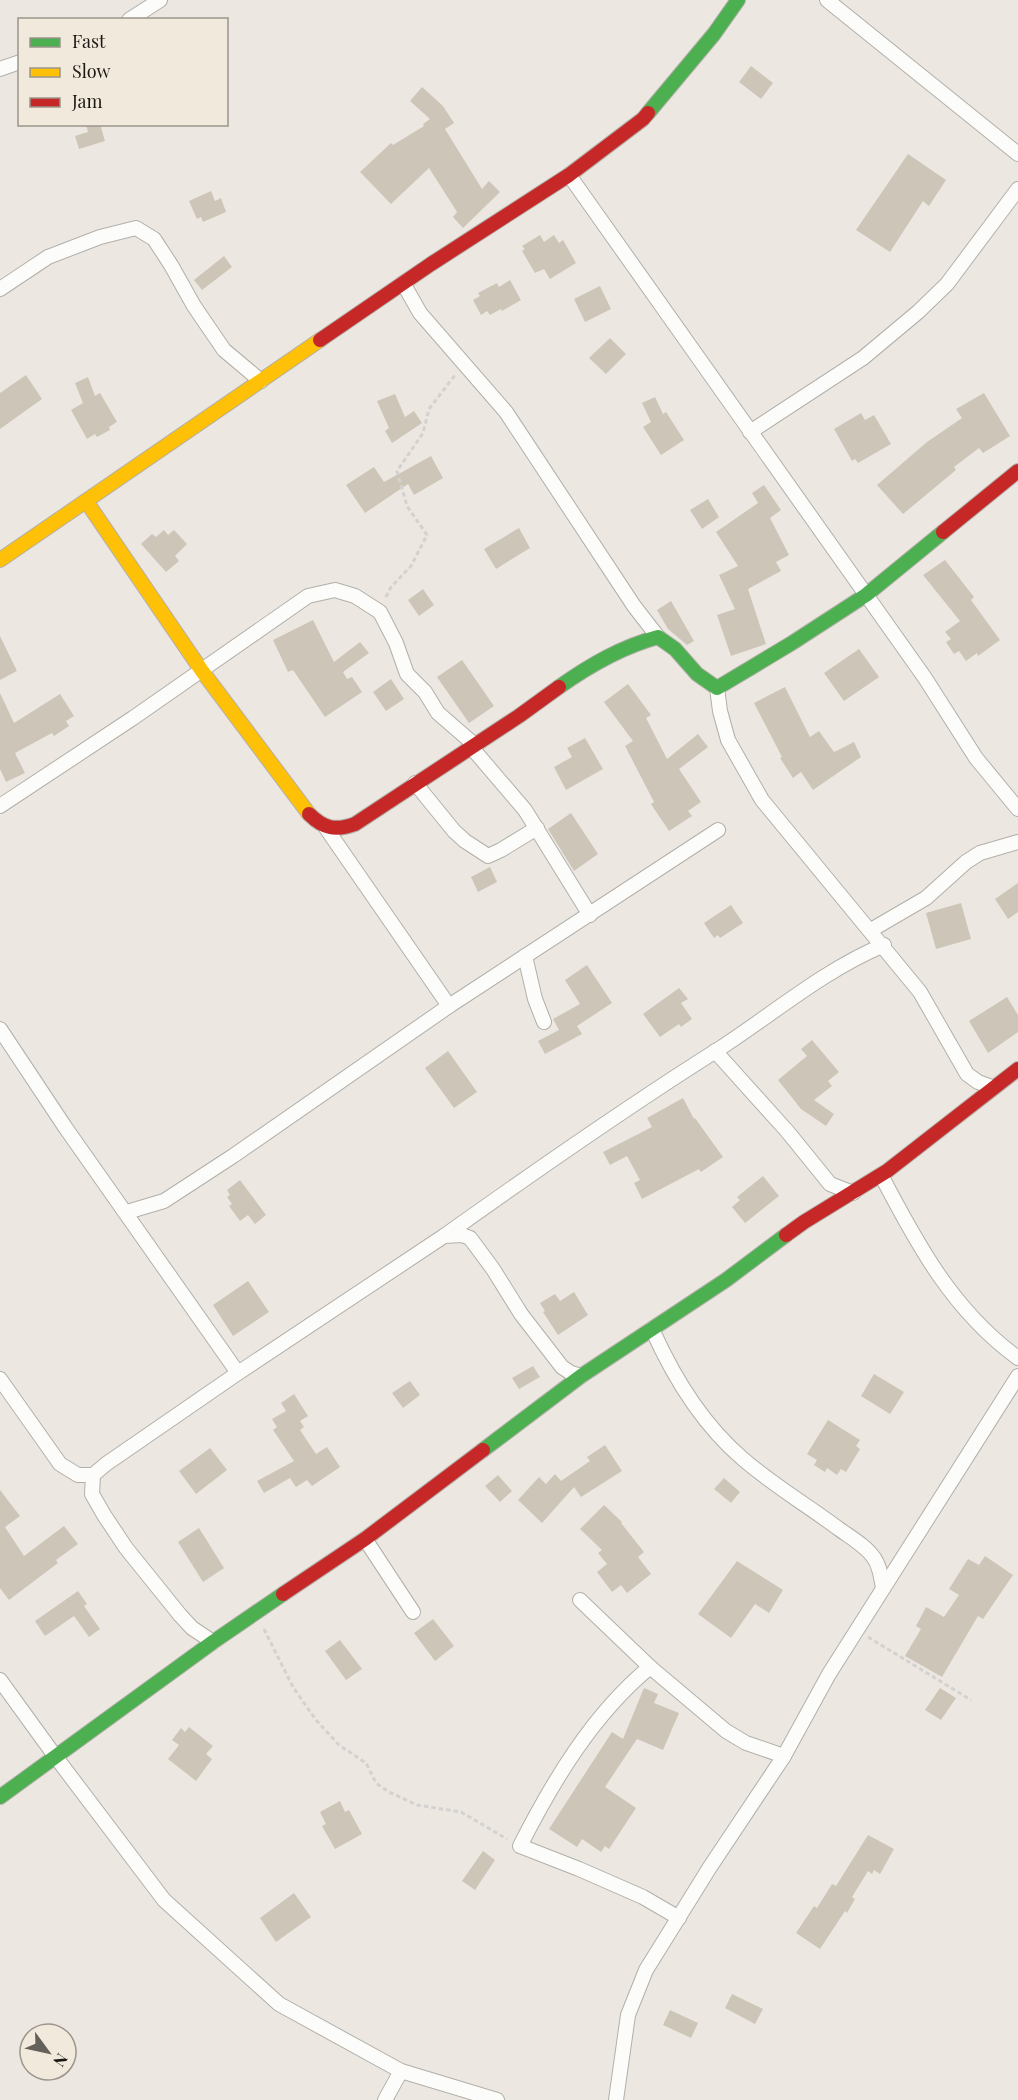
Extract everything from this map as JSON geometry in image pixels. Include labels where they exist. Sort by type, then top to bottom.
[{"type":"street","points":[[132,18],[160,0]]},
{"type":"street","points":[[3,553],[86,501],[403,283],[568,175],[644,119],[714,34],[738,0]]},
{"type":"street","points":[[827,0],[1018,153]]},
{"type":"street","points":[[0,69],[18,63]]},
{"type":"street","points":[[568,175],[925,678],[976,758],[1018,808]]},
{"type":"street","points":[[750,432],[863,358],[918,312],[947,284],[1018,189]]},
{"type":"street","points":[[0,289],[48,257],[100,237],[136,228],[154,239],[194,306],[224,350],[261,381]]},
{"type":"street","points":[[403,283],[420,313],[506,412],[634,606],[658,637],[675,650],[697,674],[717,687],[720,711],[728,740],[762,800],[884,945],[920,992],[967,1074],[978,1082],[992,1087]]},
{"type":"street","points":[[717,687],[792,643],[866,595],[1018,471]]},
{"type":"street","points":[[86,501],[202,671],[306,812],[326,828],[449,1006]]},
{"type":"street","points":[[2,800],[202,671],[308,596],[335,590],[355,596],[380,612],[396,644],[407,674],[425,692],[438,713],[474,747],[525,810],[590,915]]},
{"type":"street","points":[[326,828],[338,829],[370,815],[609,655],[643,640],[658,637]]},
{"type":"street","points":[[415,783],[454,831],[488,856],[537,828]]},
{"type":"street","points":[[126,1212],[164,1201],[233,1156],[449,1006],[718,830]]},
{"type":"street","points":[[871,930],[926,898],[966,862],[980,853],[1018,842]]},
{"type":"street","points":[[0,1379],[60,1464],[78,1475],[93,1475],[238,1373],[444,1236],[559,1155],[856,957],[884,945]]},
{"type":"street","points":[[525,956],[535,999],[544,1022]]},
{"type":"street","points":[[0,1029],[65,1127],[238,1373]]},
{"type":"street","points":[[715,1051],[787,1131],[830,1184],[853,1192]]},
{"type":"street","points":[[0,1797],[213,1642],[365,1539],[533,1415],[581,1376],[726,1280],[804,1222],[881,1175],[1018,1069]]},
{"type":"street","points":[[881,1175],[937,1275],[963,1307],[1018,1359]]},
{"type":"street","points":[[444,1236],[462,1235],[470,1238],[493,1269],[521,1314],[562,1367],[581,1376]]},
{"type":"street","points":[[652,1329],[666,1360],[693,1404],[720,1435],[742,1458],[820,1514],[874,1557],[883,1588]]},
{"type":"street","points":[[616,2100],[628,2015],[646,1970],[784,1756],[829,1674],[1018,1376]]},
{"type":"street","points":[[93,1475],[93,1494],[126,1548],[192,1628],[213,1642]]},
{"type":"street","points":[[365,1539],[413,1612]]},
{"type":"street","points":[[580,1600],[650,1667],[726,1731],[746,1743],[784,1756]]},
{"type":"street","points":[[650,1667],[627,1686],[583,1741],[537,1813],[520,1846],[579,1869],[643,1898],[679,1918]]},
{"type":"street","points":[[0,1680],[164,1900],[279,2004],[401,2071],[497,2100]]},
{"type":"street","points":[[385,2100],[401,2071]]},
{"type":"path","points":[[380,612],[391,587],[411,566],[427,535],[407,506],[397,471],[423,433],[429,408],[465,364]]},
{"type":"path","points":[[259,1613],[275,1653],[304,1703],[339,1745],[366,1763],[376,1783],[389,1792],[417,1804],[461,1812],[520,1846]]},
{"type":"path","points":[[857,1629],[972,1700]]},
{"type":"building","points":[[751,66],[773,83],[761,99],[739,82]]},
{"type":"building","points":[[422,87],[443,106],[454,123],[445,129],[482,189],[489,181],[500,192],[463,228],[453,217],[457,212],[429,168],[391,204],[360,172],[391,143],[393,145],[424,126],[423,124],[430,119],[410,101]]},
{"type":"building","points":[[86,126],[101,126],[105,141],[79,149],[75,136],[88,132]]},
{"type":"building","points":[[908,154],[946,180],[929,206],[923,201],[890,252],[856,230]]},
{"type":"building","points":[[211,191],[215,201],[221,198],[226,212],[203,222],[201,217],[197,219],[189,201]]},
{"type":"building","points":[[540,235],[544,242],[554,235],[559,243],[563,240],[576,263],[550,279],[544,269],[535,273],[522,251],[525,249],[522,246]]},
{"type":"building","points":[[224,256],[232,267],[202,290],[194,280]]},
{"type":"building","points":[[510,280],[521,300],[502,311],[501,309],[490,315],[487,311],[481,315],[473,300],[480,296],[478,293],[497,283],[499,287]]},
{"type":"building","points":[[600,286],[611,309],[585,322],[574,299]]},
{"type":"building","points":[[610,338],[626,354],[606,374],[589,358]]},
{"type":"building","points":[[26,375],[42,399],[0,429],[0,393]]},
{"type":"building","points":[[88,377],[95,396],[100,393],[117,422],[109,427],[110,430],[87,439],[71,410],[83,403],[75,383]]},
{"type":"building","points":[[984,393],[1010,436],[983,453],[979,448],[954,467],[956,470],[903,514],[877,485],[927,442],[962,418],[956,409]]},
{"type":"building","points":[[395,394],[405,417],[414,411],[422,423],[392,443],[385,431],[389,428],[377,401]]},
{"type":"building","points":[[655,397],[663,414],[666,412],[684,440],[661,455],[643,427],[651,422],[642,403]]},
{"type":"building","points":[[861,413],[865,420],[874,415],[891,444],[858,463],[855,459],[852,461],[834,429]]},
{"type":"building","points":[[431,456],[443,478],[414,495],[408,484],[365,513],[346,485],[374,467],[384,482]]},
{"type":"building","points":[[764,485],[781,510],[770,518],[789,555],[776,562],[781,571],[748,589],[766,644],[731,656],[717,615],[735,609],[719,575],[738,566],[716,532],[758,503],[752,493]]},
{"type":"building","points":[[708,499],[719,517],[702,529],[690,510]]},
{"type":"building","points":[[519,528],[530,548],[496,569],[484,549]]},
{"type":"building","points":[[164,530],[168,535],[174,530],[187,544],[175,556],[179,561],[166,572],[141,544],[152,534],[156,537]]},
{"type":"building","points":[[945,560],[974,597],[971,600],[1000,640],[978,656],[977,653],[966,661],[959,651],[954,654],[946,642],[951,639],[945,632],[960,621],[923,575]]},
{"type":"building","points":[[423,589],[434,605],[419,616],[408,600]]},
{"type":"building","points":[[671,601],[694,641],[687,645],[668,629],[657,610]]},
{"type":"building","points":[[313,620],[334,662],[360,642],[369,653],[343,672],[347,679],[352,677],[362,692],[325,717],[293,670],[288,672],[273,640]]},
{"type":"building","points":[[0,636],[17,671],[0,680]]},
{"type":"building","points":[[859,649],[879,677],[844,701],[824,673]]},
{"type":"building","points":[[462,660],[494,706],[469,723],[437,677]]},
{"type":"building","points":[[391,679],[404,699],[386,711],[373,692]]},
{"type":"building","points":[[628,684],[651,715],[646,718],[667,759],[698,734],[708,747],[679,769],[701,802],[688,811],[692,816],[669,831],[651,804],[654,802],[625,746],[633,741],[604,702]]},
{"type":"building","points":[[785,687],[810,737],[819,731],[834,752],[854,742],[861,757],[813,790],[801,772],[793,778],[780,758],[782,757],[754,703]]},
{"type":"building","points":[[0,693],[14,723],[60,694],[74,716],[66,721],[69,726],[54,736],[52,733],[15,753],[25,773],[6,782],[0,769]]},
{"type":"building","points":[[585,738],[603,769],[566,790],[554,767],[572,757],[567,748]]},
{"type":"building","points":[[571,813],[598,854],[574,871],[548,829]]},
{"type":"building","points":[[490,867],[497,882],[478,892],[471,877]]},
{"type":"building","points":[[1018,883],[1018,912],[1008,919],[995,899]]},
{"type":"building","points":[[961,903],[971,939],[936,949],[926,913]]},
{"type":"building","points":[[731,905],[743,923],[720,938],[718,935],[714,938],[704,923]]},
{"type":"building","points":[[587,965],[612,1003],[577,1026],[582,1034],[545,1054],[538,1041],[559,1030],[553,1019],[580,1004],[565,980]]},
{"type":"building","points":[[679,988],[688,999],[681,1003],[692,1019],[681,1027],[679,1024],[660,1037],[643,1014]]},
{"type":"building","points":[[1007,997],[1018,1015],[1018,1032],[988,1053],[969,1021]]},
{"type":"building","points":[[812,1040],[839,1072],[828,1081],[832,1086],[814,1100],[834,1114],[826,1126],[801,1109],[778,1080],[807,1056],[801,1049]]},
{"type":"building","points":[[448,1051],[477,1092],[454,1108],[425,1068]]},
{"type":"building","points":[[683,1098],[694,1119],[723,1157],[701,1172],[699,1169],[642,1199],[634,1183],[640,1180],[627,1156],[610,1165],[603,1152],[652,1127],[647,1118]]},
{"type":"building","points":[[763,1176],[779,1196],[745,1223],[732,1207],[740,1200],[737,1197]]},
{"type":"building","points":[[240,1180],[266,1215],[255,1224],[248,1215],[240,1221],[229,1206],[232,1204],[227,1197],[230,1195],[227,1190]]},
{"type":"building","points":[[248,1281],[269,1312],[233,1336],[213,1305]]},
{"type":"building","points":[[574,1292],[588,1315],[558,1335],[540,1303],[555,1294],[560,1301]]},
{"type":"building","points":[[533,1366],[540,1377],[519,1389],[512,1378]]},
{"type":"building","points":[[874,1374],[904,1392],[890,1414],[861,1396]]},
{"type":"building","points":[[410,1381],[420,1395],[403,1408],[392,1393]]},
{"type":"building","points":[[294,1394],[308,1416],[300,1421],[304,1427],[300,1430],[316,1454],[327,1447],[340,1467],[312,1486],[307,1480],[296,1487],[290,1478],[264,1493],[257,1481],[294,1461],[273,1430],[277,1427],[272,1419],[286,1411],[281,1403]]},
{"type":"building","points":[[828,1420],[860,1440],[856,1446],[860,1449],[846,1472],[841,1469],[837,1475],[827,1468],[825,1472],[814,1465],[817,1460],[807,1454]]},
{"type":"building","points":[[605,1445],[622,1471],[581,1497],[574,1487],[542,1523],[518,1500],[539,1477],[546,1484],[555,1474],[561,1481],[590,1461],[587,1457]]},
{"type":"building","points":[[210,1448],[227,1470],[196,1494],[179,1471]]},
{"type":"building","points":[[498,1475],[512,1491],[500,1502],[485,1486]]},
{"type":"building","points":[[724,1478],[740,1492],[731,1503],[714,1489]]},
{"type":"building","points":[[0,1490],[20,1516],[5,1527],[24,1556],[64,1526],[78,1544],[56,1560],[58,1563],[9,1600],[0,1588]]},
{"type":"building","points":[[604,1505],[622,1522],[644,1552],[638,1557],[651,1574],[627,1593],[621,1585],[612,1592],[597,1572],[607,1564],[598,1553],[602,1550],[580,1529]]},
{"type":"building","points":[[199,1528],[224,1568],[203,1582],[178,1542]]},
{"type":"building","points":[[985,1556],[1013,1575],[983,1619],[978,1616],[942,1677],[905,1656],[921,1629],[916,1626],[926,1607],[944,1617],[959,1595],[949,1589],[968,1559],[979,1565]]},
{"type":"building","points":[[737,1561],[783,1590],[769,1613],[755,1604],[731,1638],[698,1614]]},
{"type":"building","points":[[78,1591],[87,1604],[84,1606],[100,1629],[89,1637],[74,1616],[45,1636],[35,1621]]},
{"type":"building","points":[[433,1619],[454,1646],[435,1661],[414,1633]]},
{"type":"building","points":[[340,1640],[362,1669],[346,1680],[325,1651]]},
{"type":"building","points":[[644,1688],[658,1694],[654,1703],[679,1713],[663,1750],[637,1739],[605,1787],[636,1808],[609,1849],[605,1846],[601,1852],[582,1839],[577,1847],[549,1829],[612,1732],[623,1739]]},
{"type":"building","points":[[940,1688],[956,1698],[941,1720],[925,1710]]},
{"type":"building","points":[[189,1727],[213,1746],[206,1754],[212,1759],[196,1781],[168,1759],[179,1745],[172,1740],[181,1728],[185,1732]]},
{"type":"building","points":[[340,1801],[345,1812],[349,1810],[362,1834],[335,1849],[322,1826],[326,1824],[320,1812]]},
{"type":"building","points":[[868,1835],[894,1849],[880,1874],[874,1870],[872,1874],[868,1871],[852,1897],[855,1899],[847,1913],[845,1911],[820,1949],[796,1933],[814,1906],[817,1908],[832,1884],[836,1886]]},
{"type":"building","points":[[483,1851],[495,1860],[475,1890],[462,1881]]},
{"type":"building","points":[[294,1893],[311,1917],[276,1942],[260,1918]]},
{"type":"building","points":[[732,1994],[763,2009],[755,2024],[725,2008]]},
{"type":"building","points":[[670,2010],[698,2023],[691,2038],[663,2025]]},
{"type":"traffic: fast","points":[[648,113],[714,34],[738,0]]},
{"type":"traffic: fast","points":[[559,687],[606,658],[658,637],[675,649],[697,674],[717,688],[866,595],[943,532]]},
{"type":"traffic: fast","points":[[483,1450],[581,1376],[726,1280],[786,1235]]},
{"type":"traffic: fast","points":[[0,1797],[283,1594]]},
{"type":"traffic: slow","points":[[0,560],[320,340]]},
{"type":"traffic: slow","points":[[86,501],[202,671],[309,814]]},
{"type":"traffic: jam","points":[[320,340],[431,264],[569,175],[648,113]]},
{"type":"traffic: jam","points":[[943,532],[1018,471]]},
{"type":"traffic: jam","points":[[309,814],[325,826],[342,828],[355,824],[559,687]]},
{"type":"traffic: jam","points":[[786,1235],[887,1171],[1018,1069]]},
{"type":"traffic: jam","points":[[283,1594],[365,1539],[483,1450]]}]
